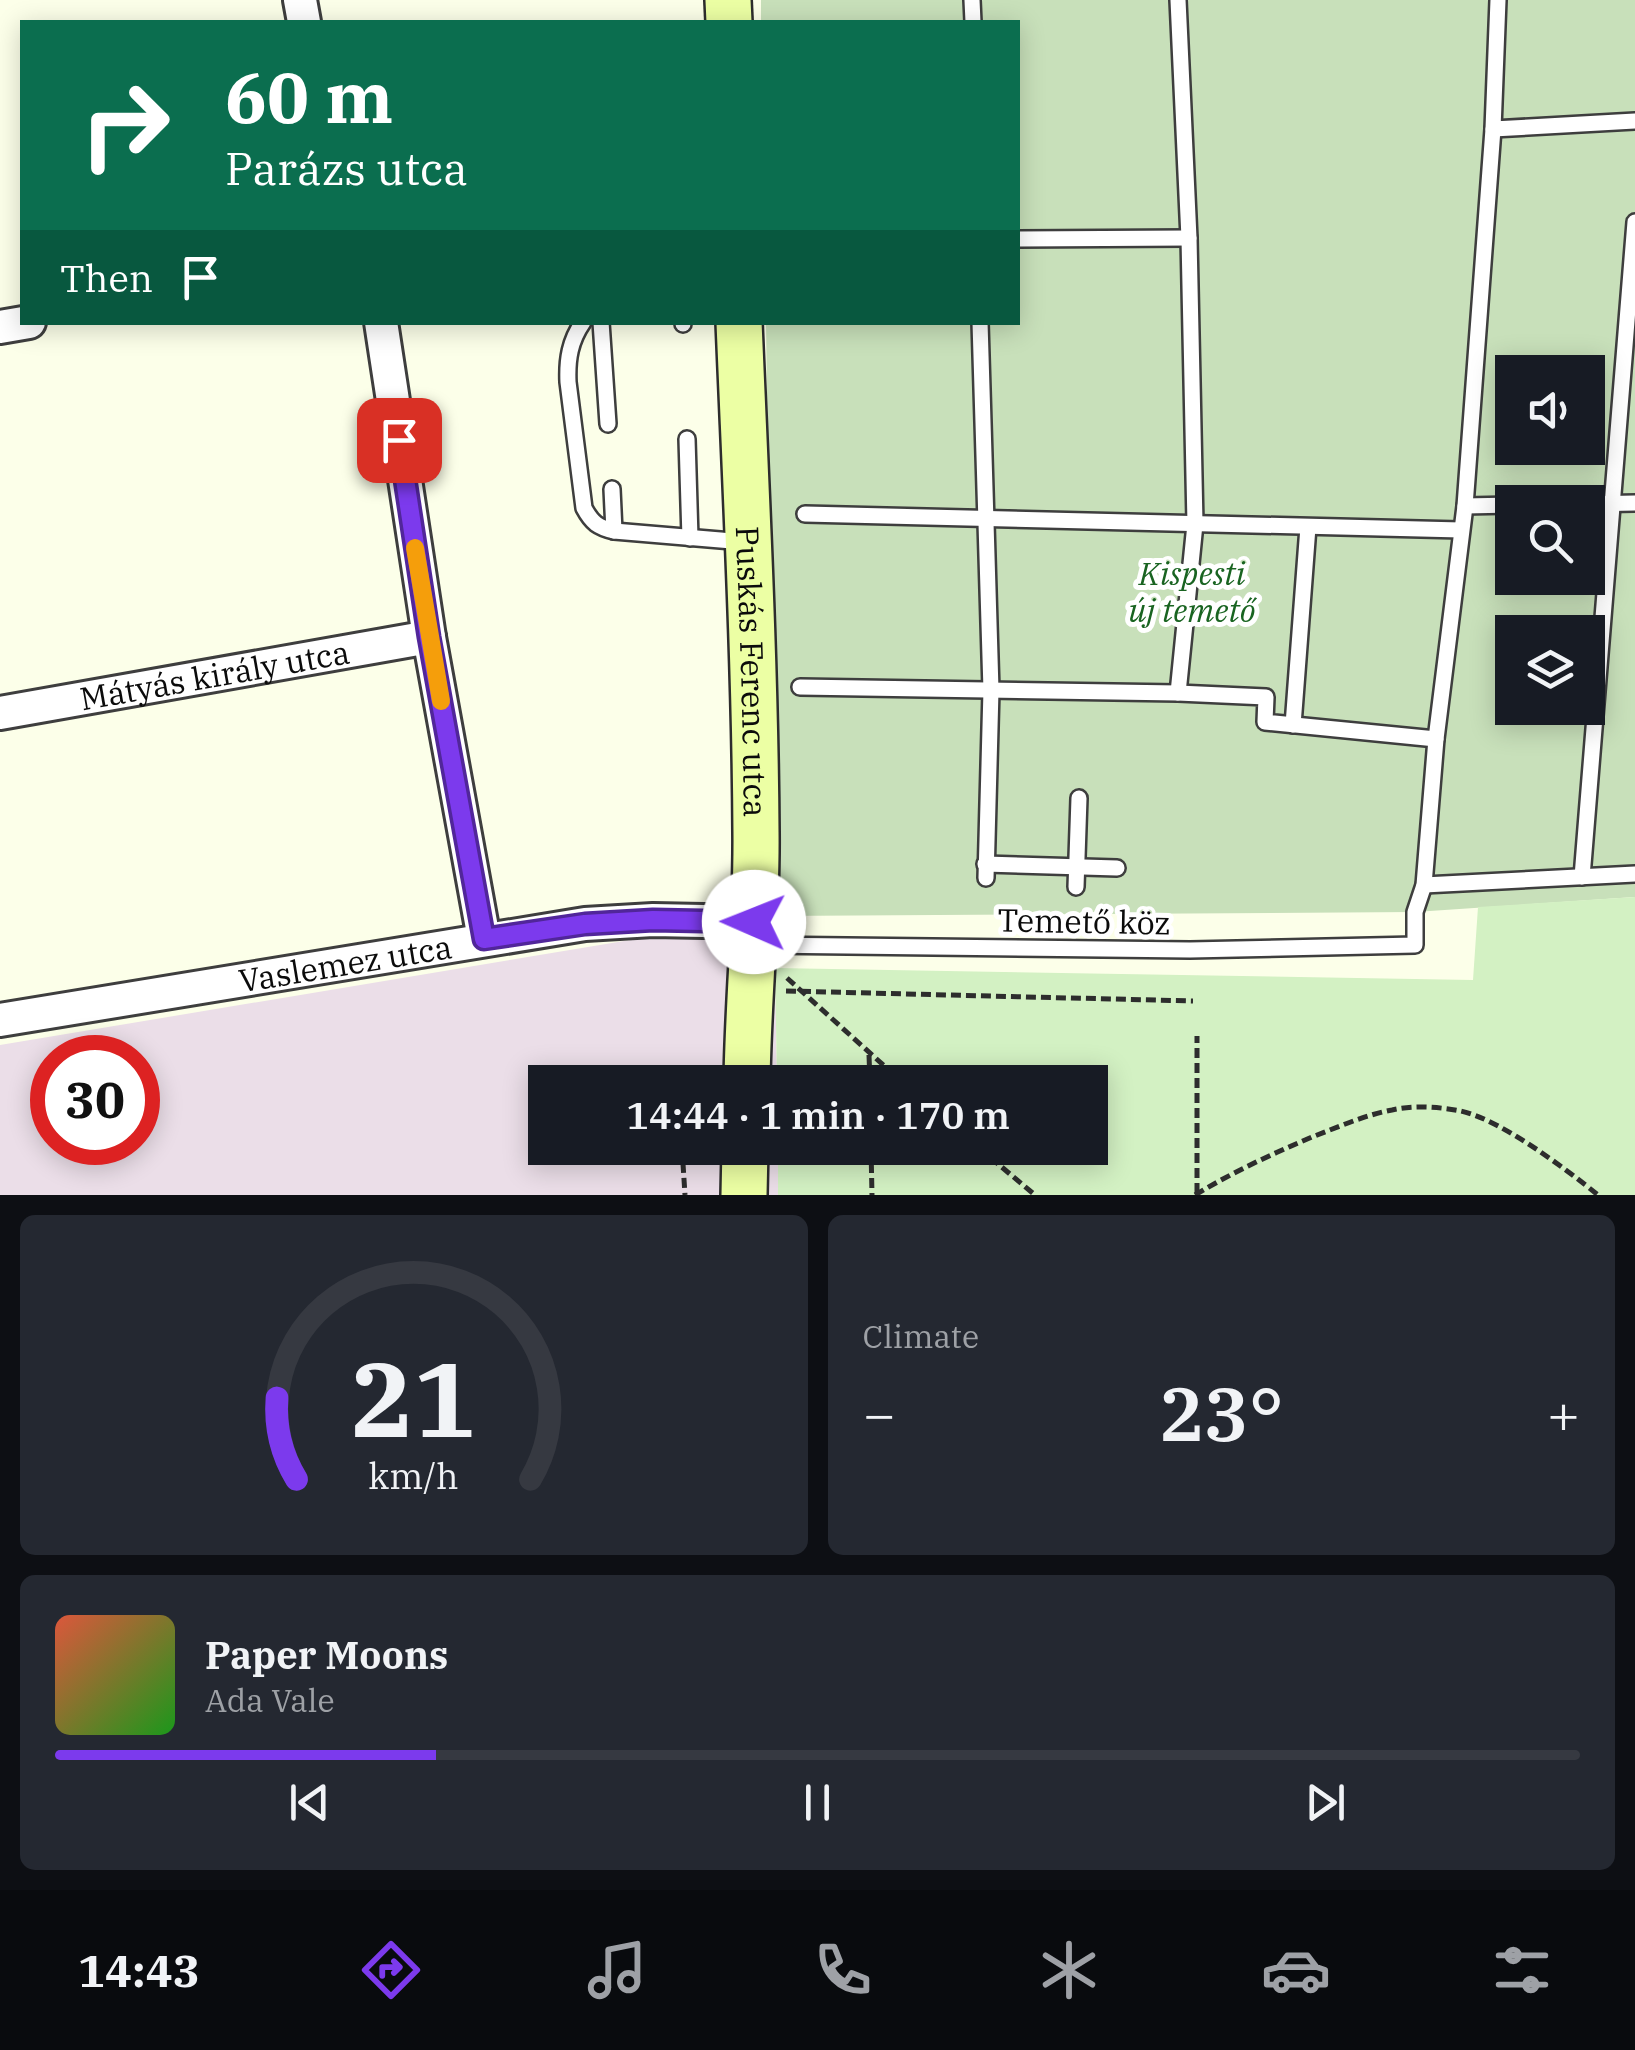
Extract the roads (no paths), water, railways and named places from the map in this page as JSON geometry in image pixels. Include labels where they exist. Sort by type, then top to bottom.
[{"type":"street","points":[[382,325],[429,637],[484,939]]},
{"type":"street","name":"Puskás Ferenc utca","points":[[739,325],[756,831],[747,1065]]},
{"type":"street","name":"Mátyás király utca","points":[[0,713],[429,637]]},
{"type":"street","name":"Vaslemez utca","points":[[0,1020],[585,924],[653,920],[753,933]]},
{"type":"street","points":[[744,1195],[745,1165]]},
{"type":"lane","points":[[1178,0],[1189,238],[1195,524],[1178,694]]},
{"type":"lane","points":[[1498,0],[1465,506],[1436,739],[1424,885],[1635,874]]},
{"type":"lane","points":[[1492,129],[1635,121]]},
{"type":"lane","points":[[1582,877],[1635,222]]},
{"type":"lane","points":[[1020,238],[1189,238]]},
{"type":"lane","points":[[581,325],[567,363],[584,508],[590,520],[598,527],[614,530],[748,542]]},
{"type":"lane","points":[[602,325],[608,424]]},
{"type":"lane","points":[[980,325],[992,690],[986,871],[1117,868]]},
{"type":"lane","points":[[688,440],[690,538]]},
{"type":"lane","points":[[612,488],[614,530]]},
{"type":"lane","points":[[1605,504],[1635,503]]},
{"type":"lane","points":[[1465,506],[1495,505]]},
{"type":"lane","points":[[804,514],[1461,530]]},
{"type":"lane","points":[[1293,725],[1308,527]]},
{"type":"lane","points":[[800,687],[1266,697],[1265,722],[1436,739]]},
{"type":"lane","points":[[1076,888],[1079,798]]},
{"type":"lane","name":"Temető köz","points":[[753,933],[1190,950],[1414,945],[1415,912],[1424,885]]},
{"type":"park label","name":"Kispesti új temető","points":[[1192,592]]}]
